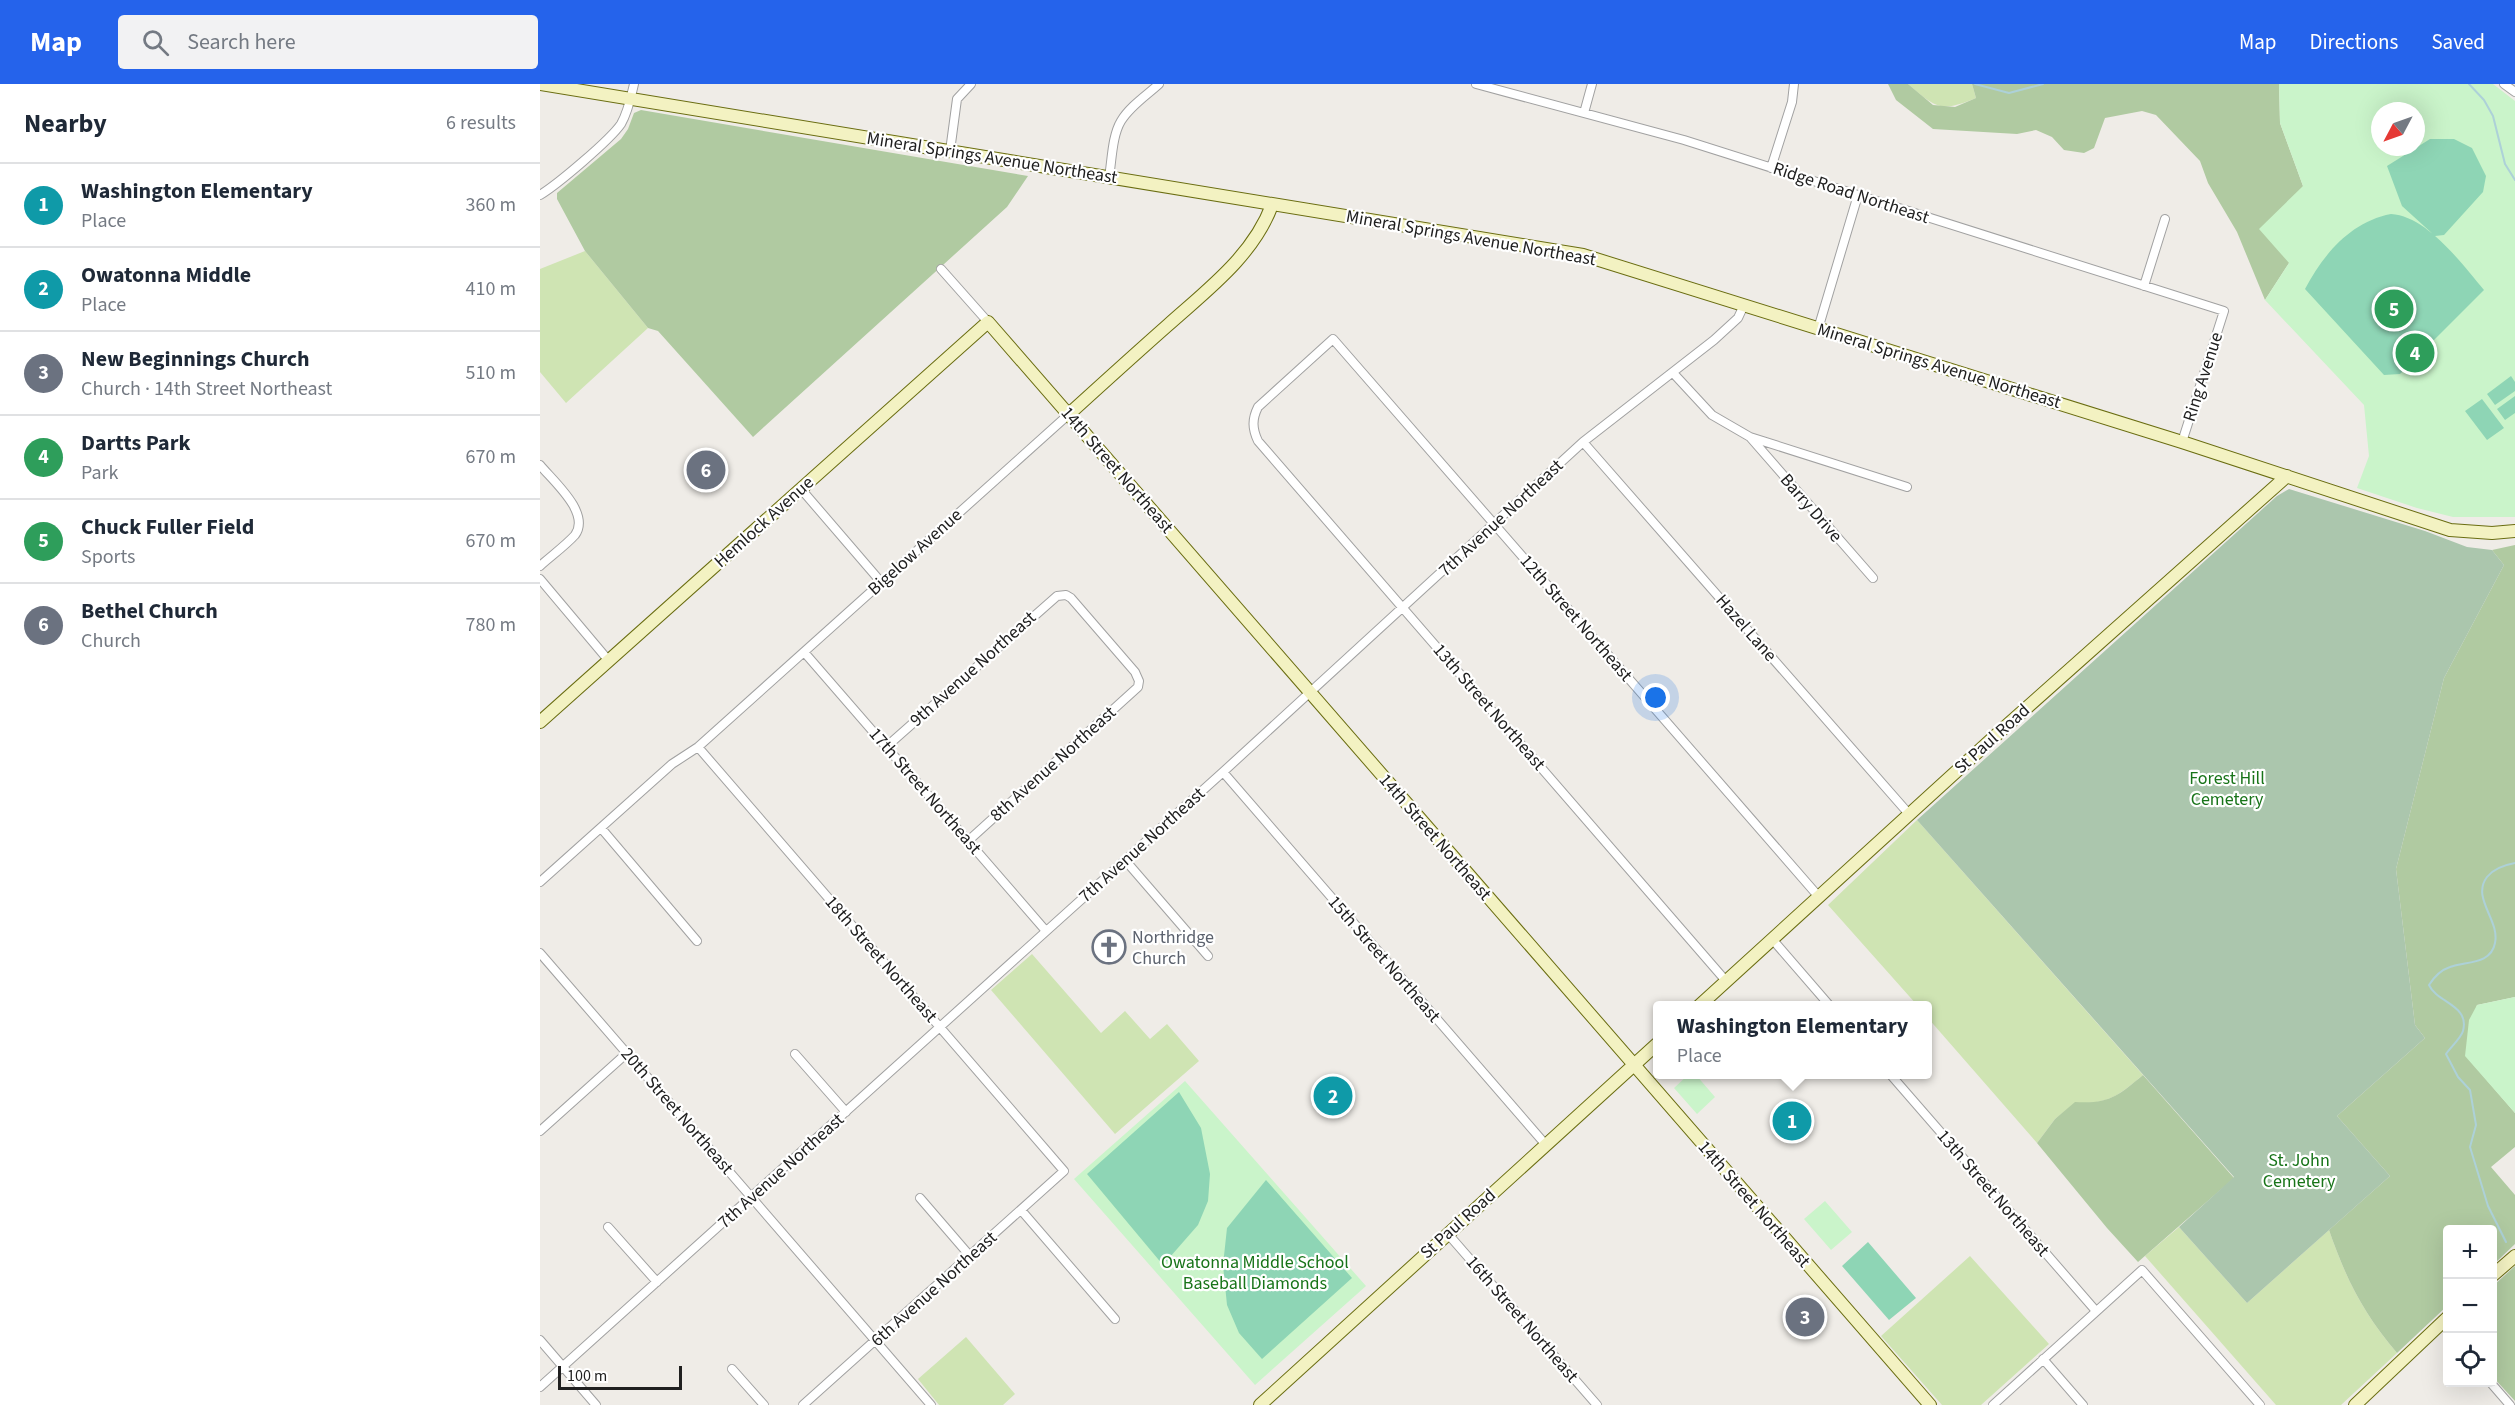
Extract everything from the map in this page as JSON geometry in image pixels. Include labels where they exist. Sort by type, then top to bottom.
[{"type":"street","name":"Mineral Springs Avenue Northeast","points":[[540,84],[1583,255],[2182,442],[2450,530],[2492,533],[2515,531]]},
{"type":"street","points":[[540,195],[555,185],[615,132],[625,115],[634,84]]},
{"type":"street","points":[[950,151],[957,99],[971,84]]},
{"type":"street","points":[[1109,177],[1116,131],[1120,122],[1159,84]]},
{"type":"street","name":"Ridge Road Northeast","points":[[1476,84],[1684,140],[2224,311]]},
{"type":"street","points":[[1584,113],[1592,84]]},
{"type":"street","points":[[1771,168],[1792,102],[1794,84]]},
{"type":"street","points":[[2504,84],[2515,92]]},
{"type":"street","points":[[1818,329],[1858,195]]},
{"type":"street","name":"Bigelow Avenue","points":[[540,882],[672,764],[698,747],[1227,271],[1254,241],[1272,205]]},
{"type":"street","points":[[2144,286],[2165,219]]},
{"type":"street","name":"14th Street Northeast","points":[[941,269],[1930,1405]]},
{"type":"street","name":"7th Avenue Northeast","points":[[540,1388],[1310,693],[1583,442],[1674,374],[1722,333],[1738,318],[1744,304]]},
{"type":"street","name":"Ring Avenue","points":[[2182,442],[2224,311]]},
{"type":"street","name":"Hemlock Avenue","points":[[540,722],[987,322]]},
{"type":"street","name":"12th Street Northeast","points":[[1254,431],[1253,419],[1258,406],[1333,339],[1819,897]]},
{"type":"street","name":"Barry Drive","points":[[1674,374],[1712,415],[1750,437],[1907,487]]},
{"type":"street","name":"13th Street Northeast","points":[[1254,431],[1258,441],[1726,981]]},
{"type":"street","name":"Barry Drive","points":[[1750,437],[1873,578]]},
{"type":"street","name":"Hazel Lane","points":[[1583,442],[1909,814]]},
{"type":"street","points":[[540,465],[576,508],[579,522],[574,535],[540,566]]},
{"type":"street","name":"St Paul Road","points":[[1704,1001],[2287,476]]},
{"type":"street","points":[[801,489],[881,582]]},
{"type":"street","points":[[540,579],[609,661]]},
{"type":"street","name":"8th Avenue Northeast","points":[[968,841],[1138,687],[1139,681],[1135,672],[1071,598],[1063,595]]},
{"type":"street","name":"9th Avenue Northeast","points":[[886,747],[1052,598],[1063,595]]},
{"type":"street","name":"17th Street Northeast","points":[[804,652],[1046,931]]},
{"type":"street","name":"18th Street Northeast","points":[[698,747],[1064,1171]]},
{"type":"street","name":"15th Street Northeast","points":[[1222,772],[1546,1145]]},
{"type":"street","points":[[601,828],[697,941]]},
{"type":"street","points":[[1125,860],[1208,956]]},
{"type":"street","points":[[1772,939],[1826,1001]]},
{"type":"street","name":"20th Street Northeast","points":[[540,953],[931,1405]]},
{"type":"street","name":"St Paul Road","points":[[1260,1405],[1653,1048]]},
{"type":"street","points":[[540,1131],[627,1053]]},
{"type":"street","points":[[795,1054],[846,1112]]},
{"type":"street","name":"13th Street Northeast","points":[[1894,1079],[2096,1311]]},
{"type":"street","name":"6th Avenue Northeast","points":[[803,1405],[1064,1171]]},
{"type":"street","points":[[920,1198],[970,1256]]},
{"type":"street","points":[[1021,1210],[1115,1319]]},
{"type":"street","points":[[608,1227],[657,1282]]},
{"type":"street","name":"16th Street Northeast","points":[[1448,1234],[1597,1405]]},
{"type":"street","points":[[2497,1272],[2515,1256]]},
{"type":"street","points":[[1993,1405],[2142,1270],[2260,1405]]},
{"type":"street","points":[[2355,1405],[2443,1327]]},
{"type":"street","points":[[540,1341],[596,1405]]},
{"type":"street","points":[[2043,1359],[2083,1405]]},
{"type":"street","points":[[732,1369],[764,1405]]},
{"type":"street","points":[[2494,1387],[2510,1405]]},
{"type":"green space","points":[[1888,84],[1908,84],[1933,105],[1955,107],[1976,98],[1972,84],[2279,84],[2280,123],[2303,186],[2289,263],[2265,300],[2237,232],[2208,183],[2200,161],[2156,115],[2142,111],[2105,118],[2094,148],[2084,153],[2064,150],[2052,137],[2036,130],[2017,134],[1933,129],[1896,100]]},
{"type":"green space","points":[[1908,84],[1972,84],[1976,98],[1954,106],[1939,106]]},
{"type":"green space","points":[[2279,84],[2493,84],[2515,101],[2515,517],[2453,517],[2357,488],[2369,456],[2364,405],[2265,300],[2289,263],[2259,229],[2303,186],[2280,123]]},
{"type":"green space","points":[[641,110],[1028,176],[1007,207],[753,437],[658,331],[648,328],[585,251],[557,199],[557,193],[621,139],[634,113]]},
{"type":"green space","points":[[2430,139],[2454,139],[2472,148],[2486,176],[2483,192],[2444,235],[2435,236],[2402,206],[2387,166],[2403,156],[2425,156],[2425,142]]},
{"type":"green space","points":[[2391,214],[2418,223],[2430,232],[2443,243],[2484,290],[2400,374],[2384,375],[2305,289],[2320,264],[2339,242],[2363,224]]},
{"type":"green space","points":[[585,251],[648,328],[566,403],[540,372],[540,269]]},
{"type":"green space","points":[[2511,376],[2515,382],[2515,391],[2495,405],[2487,394]]},
{"type":"green space","points":[[2515,396],[2515,413],[2505,420],[2497,409]]},
{"type":"green space","points":[[2482,399],[2504,428],[2487,440],[2465,411]]},
{"type":"green space","name":"Forest Hill Cemetery","points":[[2289,489],[2425,531],[2467,547],[2492,550],[2504,565],[2444,678],[2396,869],[2415,1025],[2425,1038],[2337,1116],[2390,1176],[2247,1303],[2179,1227],[2234,1177],[1917,820],[2277,496]]},
{"type":"green space","points":[[2515,545],[2515,997],[2477,1005],[2466,1056],[2515,1113],[2515,1147],[2491,1167],[2515,1195],[2515,1244],[2497,1261],[2497,1225],[2443,1225],[2443,1310],[2397,1353],[2374,1324],[2357,1295],[2329,1230],[2390,1176],[2337,1116],[2425,1038],[2415,1025],[2396,869],[2444,678],[2504,565],[2492,550]]},
{"type":"green space","points":[[1917,820],[2143,1075],[2127,1088],[2105,1100],[2075,1103],[2055,1119],[2037,1143],[1932,1023],[1932,1001],[1913,1001],[1828,905]]},
{"type":"green space","points":[[1032,954],[1101,1033],[1125,1011],[1150,1039],[1167,1024],[1199,1061],[1115,1134],[991,990]]},
{"type":"green space","points":[[2515,997],[2515,1113],[2465,1056],[2469,1020],[2477,1005]]},
{"type":"green space","points":[[2143,1075],[2234,1178],[2138,1262],[2037,1143],[2055,1119],[2075,1102],[2105,1100],[2127,1088]]},
{"type":"green space","points":[[1684,1079],[1699,1079],[1715,1097],[1697,1114],[1674,1088]]},
{"type":"green space","name":"Owatonna Middle School Baseball Diamonds","points":[[1185,1081],[1366,1286],[1255,1385],[1074,1179]]},
{"type":"green space","points":[[1179,1092],[1201,1128],[1210,1174],[1208,1201],[1198,1225],[1163,1265],[1087,1174]]},
{"type":"green space","points":[[1266,1180],[1352,1278],[1262,1359],[1239,1333],[1227,1305],[1223,1265],[1227,1228]]},
{"type":"green space","points":[[1825,1201],[1852,1232],[1831,1250],[1804,1219]]},
{"type":"green space","points":[[2179,1227],[2247,1303],[2329,1230],[2357,1295],[2374,1324],[2397,1353],[2341,1405],[2276,1405],[2145,1256]]},
{"type":"green space","points":[[1868,1242],[1916,1298],[1889,1320],[1842,1266]]},
{"type":"green space","points":[[1970,1256],[2049,1344],[1981,1405],[1942,1405],[1881,1336]]},
{"type":"green space","points":[[2515,1266],[2515,1401],[2497,1381],[2497,1282]]},
{"type":"green space","points":[[966,1337],[1015,1394],[1003,1405],[939,1405],[918,1379]]},
{"type":"waterway","points":[[1975,84],[2009,93],[2043,84]]},
{"type":"waterway","points":[[2469,84],[2484,100],[2493,116],[2505,164],[2515,180]]},
{"type":"waterway","points":[[2506,1242],[2488,1206],[2470,1147],[2476,1125],[2470,1090],[2458,1077],[2446,1054],[2462,1034],[2464,1022],[2462,1015],[2429,985],[2444,970],[2483,959],[2493,950],[2494,926],[2484,901],[2483,885],[2493,871],[2515,863]]},
{"type":"place","name":"Chuck Fuller Field","points":[[2394,309]]},
{"type":"place","name":"Dartts Park","points":[[2415,353]]},
{"type":"place","name":"Bethel Church","points":[[706,470]]},
{"type":"place","name":"Northridge Church","points":[[1109,947]]},
{"type":"place","name":"Owatonna Middle","points":[[1333,1096]]},
{"type":"place","name":"Washington Elementary","points":[[1792,1121]]},
{"type":"place","name":"New Beginnings Church","points":[[1805,1317]]},
{"type":"park label","name":"St. John Cemetery","points":[[2299,1170]]}]
